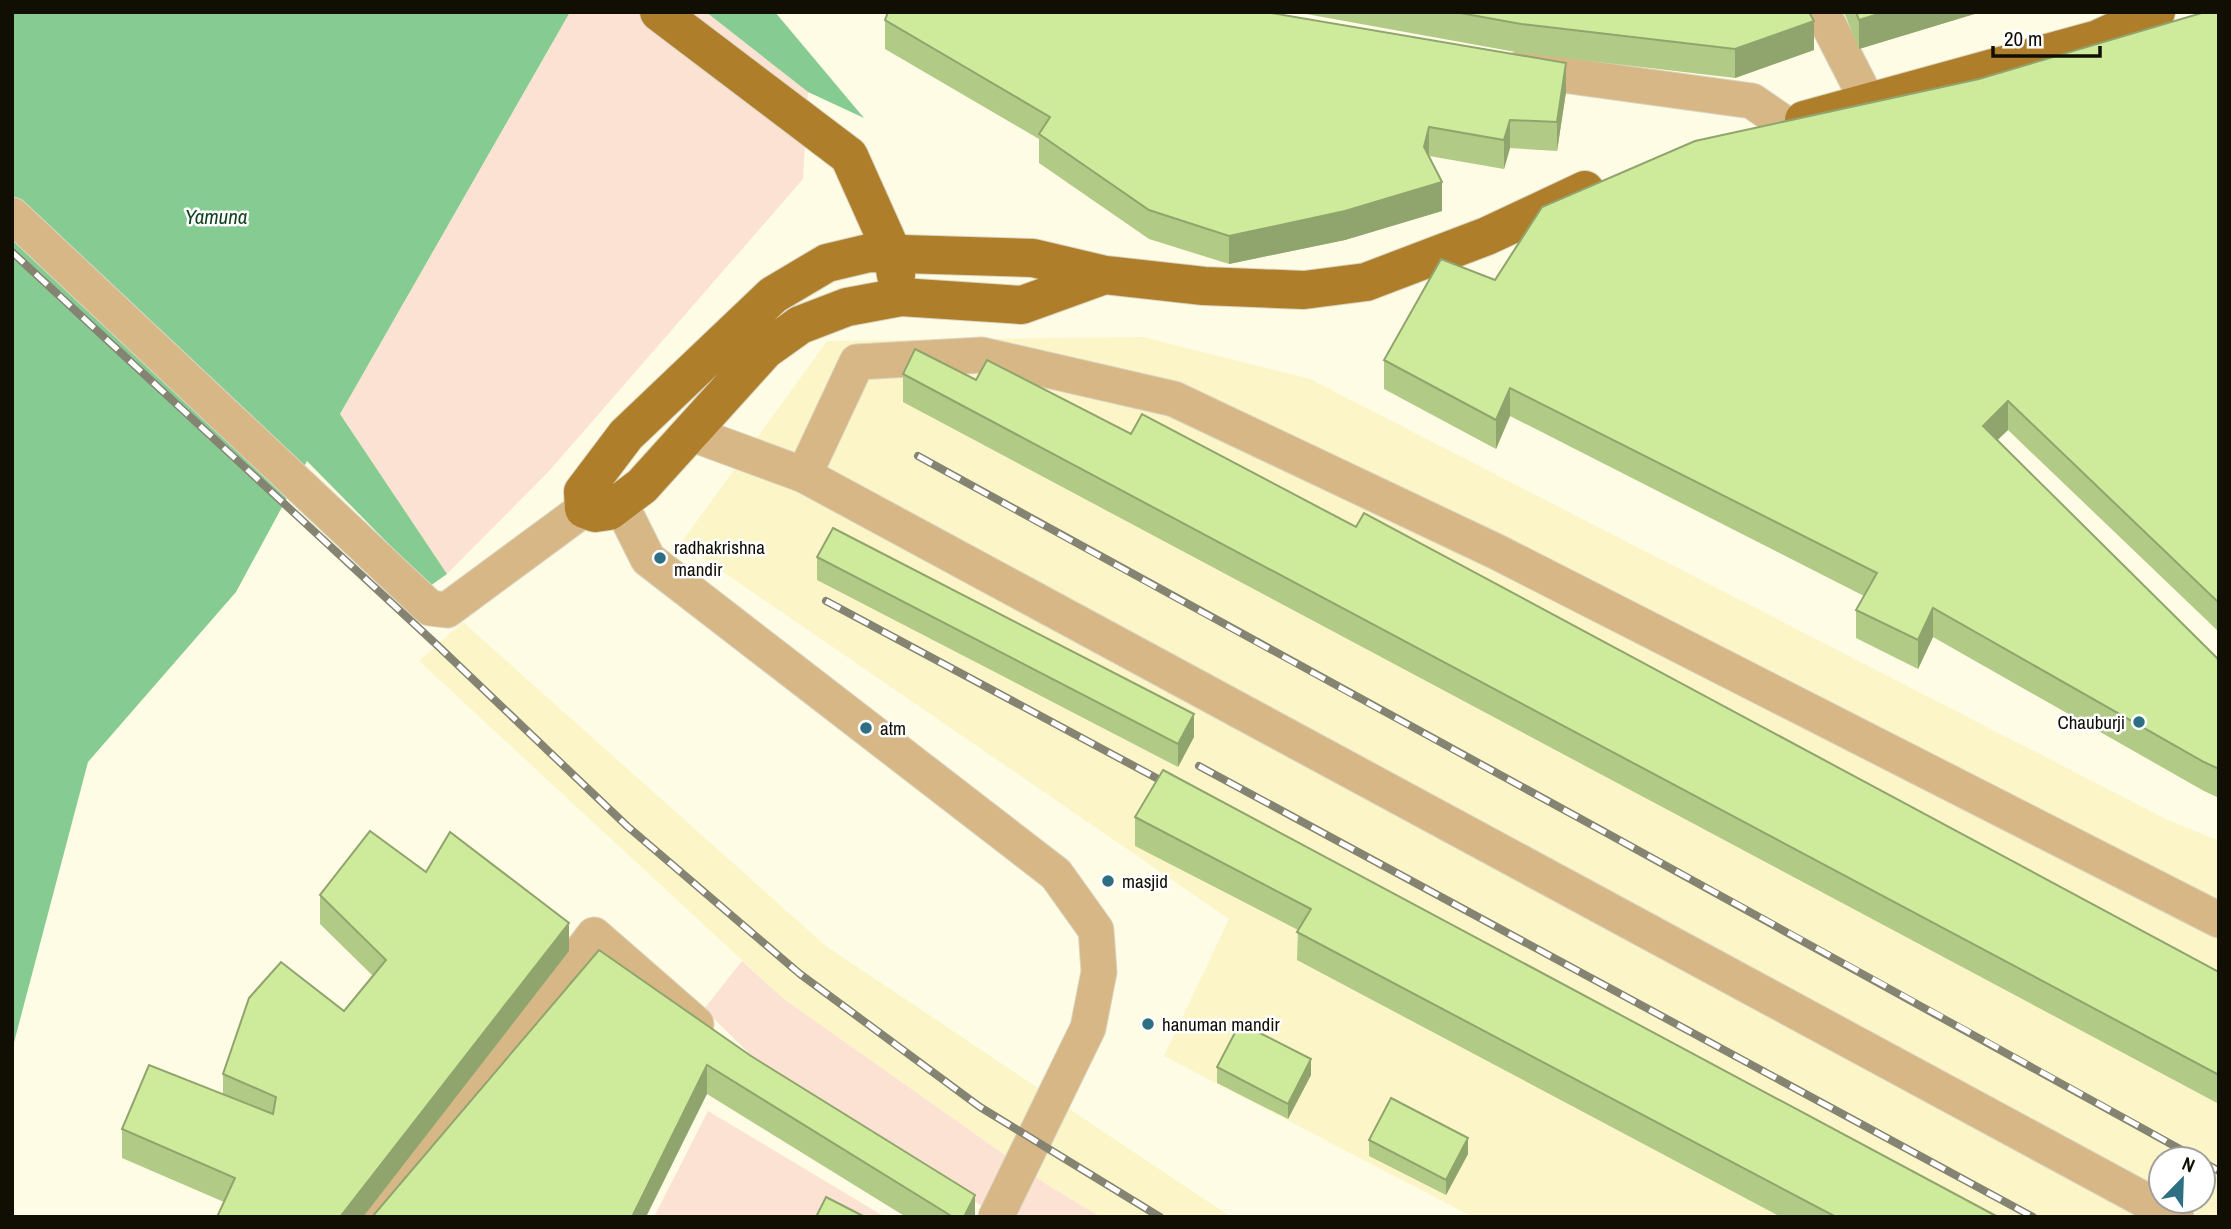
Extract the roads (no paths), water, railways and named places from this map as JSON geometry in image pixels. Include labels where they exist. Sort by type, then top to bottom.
[{"type":"main road","points":[[659,12],[849,156],[892,252],[901,297]]},
{"type":"main road","points":[[1734,135],[1787,125],[1868,102],[2102,52],[2156,12]]},
{"type":"main road","points":[[1105,275],[1022,305],[901,297],[847,307],[800,325],[765,350],[732,360],[626,435],[583,492],[602,506],[642,486],[690,433],[732,360],[773,295],[827,263],[869,253],[892,252],[1033,257],[1105,275],[1203,286],[1304,290],[1366,282],[1487,236],[1612,178]]},
{"type":"street","points":[[1822,12],[1868,102]]},
{"type":"street","points":[[1490,65],[1752,101],[1787,125]]},
{"type":"street","points":[[12,215],[430,608],[447,610],[602,506],[671,580],[1056,874],[1096,930],[1099,972],[1088,1028],[991,1212]]},
{"type":"street","points":[[804,475],[857,362],[982,355],[1174,399],[1497,552],[2219,920]]},
{"type":"street","points":[[690,433],[804,475],[2176,1217]]},
{"type":"street","points":[[372,1217],[489,1073],[594,935],[717,1041]]},
{"type":"water","name":"Yamuna","points":[[12,12],[570,12],[340,414],[447,574],[430,586],[307,461],[236,592],[88,762],[12,1050]]},
{"type":"water","points":[[706,12],[775,12],[864,118],[808,92]]},
{"type":"railway","points":[[12,252],[437,645],[627,826],[800,974],[980,1107],[1160,1217]]},
{"type":"railway","points":[[918,456],[2173,1145]]},
{"type":"railway","points":[[826,601],[1175,788]]},
{"type":"railway","points":[[1199,766],[2033,1217]]},
{"type":"place","name":"radhakrishna mandir","points":[[660,558]]},
{"type":"place","name":"Chauburji","points":[[2139,722]]},
{"type":"place","name":"atm","points":[[866,728]]},
{"type":"place","name":"masjid","points":[[1108,881]]},
{"type":"place","name":"hanuman mandir","points":[[1148,1024]]}]
